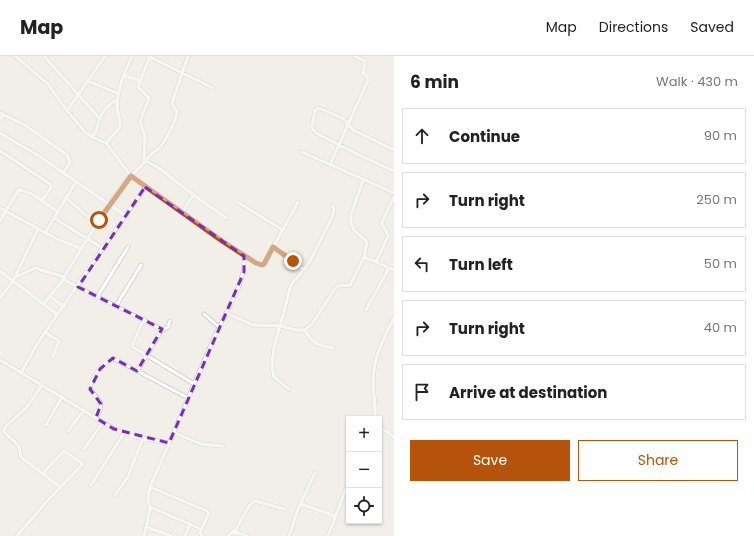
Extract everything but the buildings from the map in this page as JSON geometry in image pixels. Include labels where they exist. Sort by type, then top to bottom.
[{"type":"street","points":[[15,56],[48,84],[67,111],[92,137],[106,143],[131,176],[244,256],[262,265],[298,202]]},
{"type":"street","points":[[44,56],[100,119]]},
{"type":"street","points":[[67,111],[105,56]]},
{"type":"street","points":[[106,143],[120,127],[117,111],[119,92],[124,74],[132,56]]},
{"type":"street","points":[[43,304],[64,278],[80,248],[109,204],[150,153],[160,147],[176,118],[177,112],[172,103],[188,56]]},
{"type":"street","points":[[330,165],[347,123],[368,80],[367,76],[363,72],[365,62],[354,56]]},
{"type":"street","points":[[145,161],[145,136],[140,122],[149,98],[148,95],[139,89],[140,80],[150,57],[213,88]]},
{"type":"street","points":[[124,74],[140,80]]},
{"type":"street","points":[[88,82],[119,92]]},
{"type":"street","points":[[92,137],[96,132],[104,109],[118,99]]},
{"type":"street","points":[[394,150],[354,130],[344,119],[319,108],[315,110],[312,124],[314,130],[338,144],[394,171]]},
{"type":"street","points":[[0,122],[2,113],[25,125],[67,155],[70,162],[63,173]]},
{"type":"street","points":[[0,133],[63,173],[126,216]]},
{"type":"street","points":[[0,151],[50,184],[51,188],[42,200]]},
{"type":"street","points":[[302,152],[394,193]]},
{"type":"street","points":[[145,161],[159,168],[226,218]]},
{"type":"street","points":[[226,313],[253,325],[281,326],[296,330],[305,330],[312,324],[334,290],[338,286],[350,285],[364,257],[367,242],[352,227],[350,219],[363,180]]},
{"type":"street","points":[[45,233],[76,182]]},
{"type":"street","points":[[21,373],[58,315],[146,187]]},
{"type":"street","points":[[0,221],[18,189],[27,191],[58,212]]},
{"type":"street","points":[[182,213],[191,198],[195,196]]},
{"type":"street","points":[[376,262],[388,236],[386,230],[382,226],[382,222],[394,197]]},
{"type":"street","points":[[66,198],[87,216],[99,220]]},
{"type":"street","points":[[239,203],[282,230]]},
{"type":"street","points":[[289,389],[276,380],[272,369],[274,348],[291,285],[296,277],[304,270],[333,215],[334,208],[332,206]]},
{"type":"street","points":[[0,208],[45,233],[80,248]]},
{"type":"street","points":[[54,218],[104,249]]},
{"type":"street","points":[[0,298],[13,279],[38,229]]},
{"type":"street","points":[[97,297],[128,247]]},
{"type":"street","points":[[273,247],[304,270]]},
{"type":"street","points":[[144,536],[150,507],[148,497],[150,487],[169,443],[175,433],[218,327],[243,277],[244,256]]},
{"type":"street","points":[[364,257],[394,270]]},
{"type":"street","points":[[116,306],[141,265]]},
{"type":"street","points":[[13,279],[35,268],[64,278],[97,297],[144,319],[163,330]]},
{"type":"street","points":[[366,310],[389,268]]},
{"type":"street","points":[[0,271],[13,279],[58,315]]},
{"type":"street","points":[[50,296],[64,307]]},
{"type":"street","points":[[204,314],[218,327]]},
{"type":"street","points":[[375,416],[373,381],[377,357],[384,337],[394,318]]},
{"type":"street","points":[[144,319],[132,345],[147,356],[194,384]]},
{"type":"street","points":[[137,371],[163,330],[168,327],[170,321]]},
{"type":"street","points":[[305,330],[308,337],[316,344],[333,348]]},
{"type":"street","points":[[46,333],[59,341],[53,356]]},
{"type":"street","points":[[96,418],[100,410],[101,403],[90,389],[90,386],[100,369],[106,362],[113,358],[188,398]]},
{"type":"street","points":[[0,360],[96,418],[124,433],[169,443]]},
{"type":"street","points":[[42,385],[27,407],[4,430],[4,435],[19,446],[21,457],[60,488]]},
{"type":"street","points":[[46,424],[62,397]]},
{"type":"street","points":[[68,431],[84,410]]},
{"type":"street","points":[[84,449],[103,422]]},
{"type":"street","points":[[382,429],[388,432],[394,438]]},
{"type":"street","points":[[92,485],[124,433]]},
{"type":"street","points":[[175,433],[201,444],[224,446]]},
{"type":"street","points":[[115,495],[128,476],[144,438]]},
{"type":"street","points":[[17,536],[82,464],[64,451],[43,474]]},
{"type":"street","points":[[289,536],[300,504],[315,473]]},
{"type":"street","points":[[150,487],[207,511],[208,515],[201,529],[202,536]]},
{"type":"street","points":[[328,536],[346,488]]},
{"type":"street","points":[[236,531],[249,506],[255,501],[284,509]]},
{"type":"street","points":[[300,504],[335,516]]},
{"type":"street","points":[[150,507],[201,529]]},
{"type":"street","points":[[185,536],[190,524]]},
{"type":"street","points":[[146,527],[171,536]]},
{"type":"street","points":[[228,536],[231,532],[236,531],[247,536]]},
{"type":"highlighted area","points":[[145,187],[244,256],[244,272],[169,443],[114,429],[96,418],[101,404],[90,389],[100,369],[113,358],[137,371],[162,329],[78,287]]},
{"type":"route","points":[[99,220],[116,194],[131,176],[222,241],[256,263],[260,265],[264,264],[273,247],[293,261]]}]
